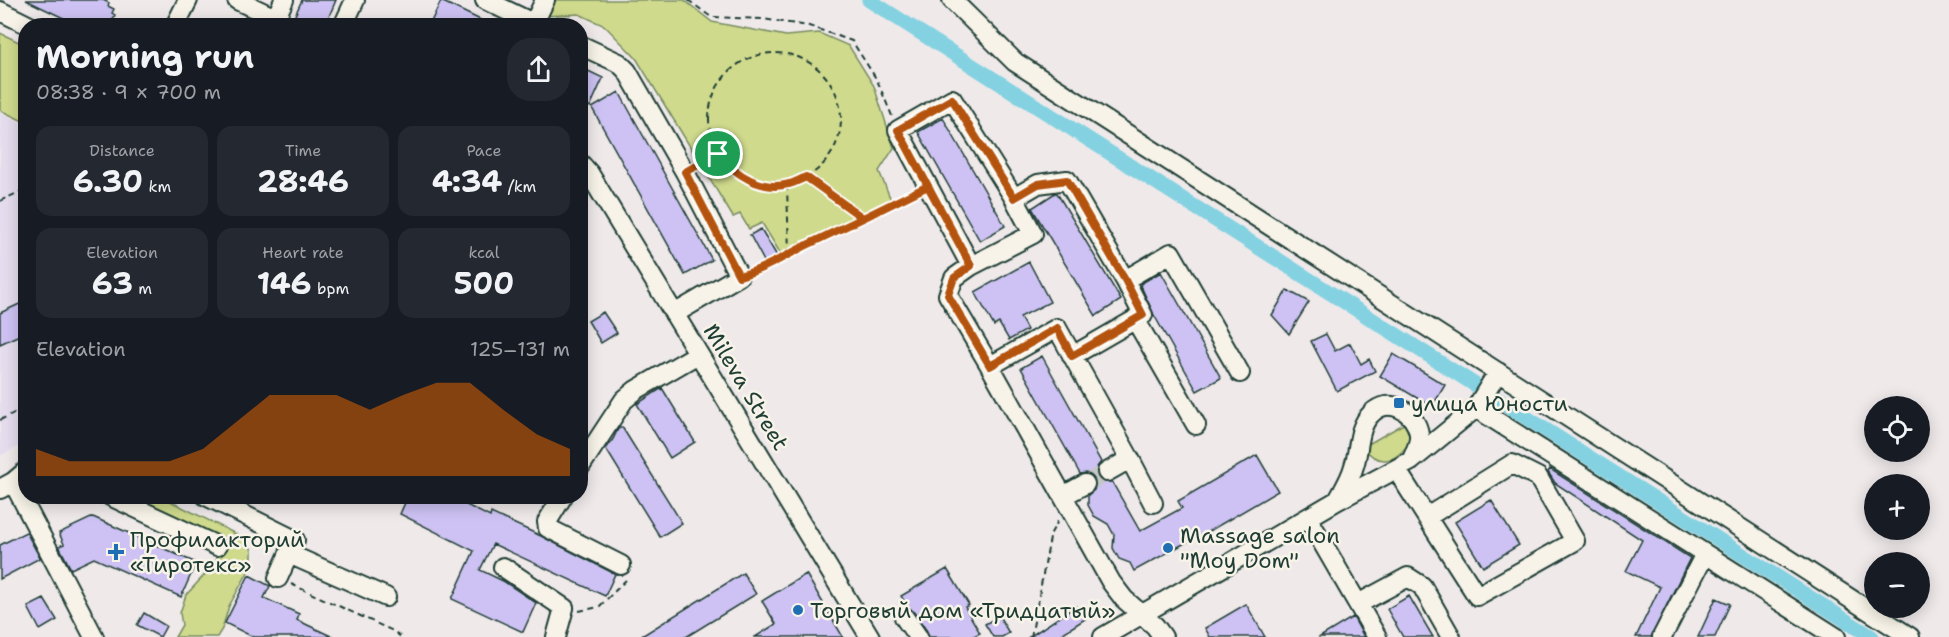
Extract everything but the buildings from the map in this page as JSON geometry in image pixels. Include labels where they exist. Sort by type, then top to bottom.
[{"type":"street","points":[[179,18],[188,0]]},
{"type":"street","points":[[237,0],[267,18]]},
{"type":"street","points":[[276,18],[284,0]]},
{"type":"street","points":[[347,18],[355,0]]},
{"type":"street","points":[[485,0],[523,18]]},
{"type":"street","points":[[538,18],[545,0]]},
{"type":"street","points":[[952,0],[1016,62],[1496,375],[1910,637]]},
{"type":"street","points":[[0,11],[18,20]]},
{"type":"street","points":[[588,49],[619,63],[627,72],[685,172],[739,276],[674,314]]},
{"type":"street","points":[[971,266],[898,130],[952,99],[1014,198],[1033,234],[971,266],[954,278],[948,295],[1111,582],[1124,599],[1155,626],[1163,637]]},
{"type":"street","name":"Mileva Street","points":[[588,172],[870,637]]},
{"type":"street","points":[[1014,198],[1038,184],[1067,180],[1143,315],[1072,356]]},
{"type":"street","points":[[1125,280],[1172,253],[1240,373]]},
{"type":"street","points":[[1135,319],[1196,425]]},
{"type":"street","points":[[990,366],[1057,328],[1153,503]]},
{"type":"street","points":[[588,455],[624,400],[636,390],[698,354]]},
{"type":"street","points":[[1103,637],[1338,500],[1403,465],[1478,407],[1496,375]]},
{"type":"street","points":[[1338,500],[1354,466],[1362,428],[1372,412],[1382,407],[1390,405],[1402,409],[1416,423],[1419,437],[1403,465]]},
{"type":"street","points":[[1478,407],[1836,637]]},
{"type":"street","points":[[1107,472],[1130,459]]},
{"type":"street","points":[[1403,465],[1427,517],[1477,596],[1575,541],[1538,477],[1512,464],[1427,517]]},
{"type":"street","points":[[1065,501],[1085,484]]},
{"type":"street","points":[[25,504],[94,637]]},
{"type":"street","points":[[127,504],[217,546]]},
{"type":"street","points":[[222,504],[295,540],[278,578]]},
{"type":"street","points":[[558,504],[547,522],[548,528],[621,566]]},
{"type":"street","points":[[1308,518],[1377,637]]},
{"type":"street","points":[[289,554],[386,597]]},
{"type":"street","points":[[1662,637],[1705,554]]},
{"type":"street","points":[[503,567],[564,608],[556,637]]},
{"type":"street","points":[[1358,604],[1408,577],[1422,586],[1451,637]]},
{"type":"street","points":[[904,617],[918,637]]},
{"type":"path","points":[[688,0],[711,17],[763,19],[809,26],[852,41],[876,80],[898,130]]},
{"type":"path","points":[[772,52],[787,54],[807,61],[825,75],[833,87],[840,108],[840,130],[836,145],[824,163],[806,177],[787,185],[763,184],[736,173],[718,154],[711,137],[709,122],[714,93],[732,69],[750,58],[772,52]]},
{"type":"path","points":[[685,172],[718,154]]},
{"type":"path","points":[[806,177],[863,218]]},
{"type":"path","points":[[787,185],[789,254]]},
{"type":"path","points":[[739,276],[752,273],[928,186]]},
{"type":"path","points":[[0,201],[18,193]]},
{"type":"path","points":[[0,420],[18,411]]},
{"type":"path","points":[[1031,637],[1051,533],[1065,501]]},
{"type":"path","points":[[562,616],[599,607],[627,580],[621,566]]},
{"type":"path","points":[[278,578],[393,631],[401,637]]},
{"type":"shaded area","points":[[0,113],[18,121],[18,447],[0,456]]},
{"type":"green space","points":[[554,0],[684,0],[712,22],[786,36],[819,33],[849,46],[874,86],[894,148],[879,171],[891,200],[782,256],[762,223],[749,229],[740,214],[733,217],[636,58],[605,26],[579,14],[546,16]]},
{"type":"green space","points":[[0,33],[18,42],[18,119],[0,110]]},
{"type":"green space","points":[[1407,422],[1411,439],[1401,453],[1395,457],[1382,460],[1369,454],[1363,447]]},
{"type":"green space","points":[[140,504],[176,504],[244,538],[252,550],[252,565],[229,606],[217,637],[175,637],[182,625],[180,613],[186,595],[212,567],[220,553]]},
{"type":"waterway","points":[[869,0],[1872,637]]},
{"type":"tunnel","points":[[1085,484],[1107,472]]},
{"type":"place","name":"улица Юности","points":[[1399,403]]},
{"type":"place","name":"Massage salon \"Moy Dom\"","points":[[1168,548]]},
{"type":"place","name":"Профилакторий «Тиротекс»","points":[[116,552]]},
{"type":"place","name":"Торговый дом «Тридцатый»","points":[[798,610]]},
{"type":"route","points":[[718,154],[685,172],[739,276],[752,273],[928,186],[898,130],[952,99],[1014,198],[1038,184],[1067,180],[1143,315],[1072,356],[1057,328],[990,366],[948,295],[954,278],[971,266],[928,186],[863,218],[806,177],[787,185],[763,184],[736,173],[718,154]]}]
